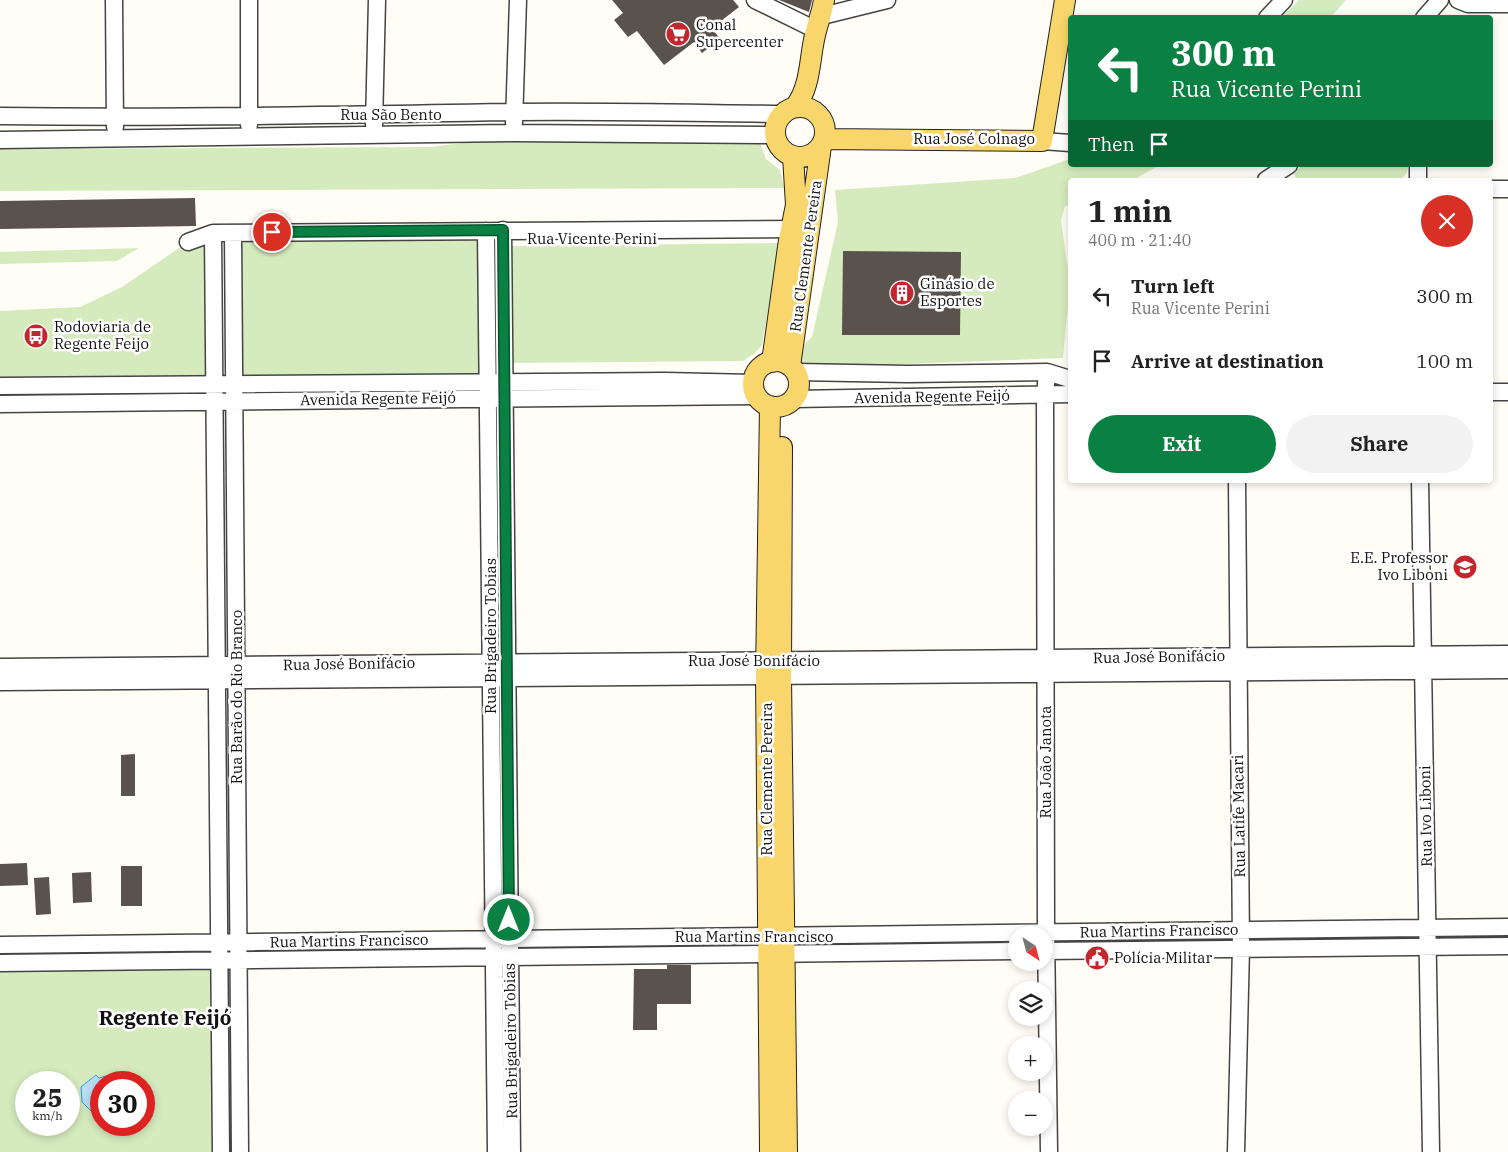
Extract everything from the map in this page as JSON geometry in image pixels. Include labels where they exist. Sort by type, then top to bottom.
[{"type":"main road","name":"Rua José Colnago","points":[[823,143],[1042,141],[1065,0]]},
{"type":"main road","points":[[789,111],[808,107],[820,116],[826,131],[823,143],[808,156],[793,156],[781,148],[775,135],[778,120],[789,111],[804,93],[820,15]]},
{"type":"main road","name":"Rua Clemente Pereira","points":[[770,1152],[776,946],[771,398],[799,388],[786,367],[799,235],[823,143]]},
{"type":"main road","name":"Rua Clemente Pereira","points":[[793,156],[799,235]]},
{"type":"main road","points":[[771,398],[759,369],[786,367]]},
{"type":"main road","name":"Rua Clemente Pereira","points":[[776,946],[787,1152]]},
{"type":"street","points":[[114,0],[114,139]]},
{"type":"street","points":[[248,135],[250,116],[249,0]]},
{"type":"street","points":[[374,134],[377,0]]},
{"type":"street","points":[[514,133],[518,0]]},
{"type":"street","points":[[755,0],[820,15],[887,0]]},
{"type":"street","points":[[1270,15],[1284,0]]},
{"type":"street","points":[[1427,15],[1440,0]]},
{"type":"street","points":[[1458,0],[1468,4],[1508,4]]},
{"type":"street","name":"Rua São Bento","points":[[0,116],[115,118],[515,112],[789,111]]},
{"type":"street","name":"Rua São Bento","points":[[0,140],[248,135],[514,133],[775,135]]},
{"type":"street","points":[[1042,141],[1068,142]]},
{"type":"street","points":[[1269,178],[1286,167]]},
{"type":"street","points":[[1493,189],[1508,189]]},
{"type":"street","name":"Rua Brigadeiro Tobias","points":[[486,235],[490,542],[499,670]]},
{"type":"street","name":"Rua Brigadeiro Tobias","points":[[496,1152],[494,957],[501,939],[499,670],[506,542],[503,235]]},
{"type":"street","name":"Rua Vicente Perini","points":[[213,237],[799,235]]},
{"type":"street","name":"Rua Barão do Rio Branco","points":[[213,237],[221,1152]]},
{"type":"street","name":"Rua Barão do Rio Branco","points":[[233,237],[240,1152]]},
{"type":"street","name":"Avenida Regente Feijó","points":[[786,367],[908,374],[1047,372],[1068,378]]},
{"type":"street","name":"Rua João Janota","points":[[1046,926],[1045,396],[1047,372]]},
{"type":"street","points":[[908,374],[909,397]]},
{"type":"street","name":"Avenida Regente Feijó","points":[[0,386],[49,395]]},
{"type":"street","name":"Avenida Regente Feijó","points":[[0,404],[49,395],[665,388],[771,398],[1045,396],[1068,394]]},
{"type":"street","points":[[1493,392],[1508,392]]},
{"type":"street","name":"Rua Latife Macari","points":[[1236,1152],[1241,948],[1237,483]]},
{"type":"street","name":"Rua Ivo Liboni","points":[[1420,483],[1430,1152]]},
{"type":"street","points":[[490,542],[506,542]]},
{"type":"street","name":"Rua José Bonifácio","points":[[1424,663],[1508,654]]},
{"type":"street","name":"Rua José Bonifácio","points":[[0,667],[237,673],[1424,663],[1508,670]]},
{"type":"street","name":"Rua José Bonifácio","points":[[0,682],[217,673]]},
{"type":"street","name":"Rua Martins Francisco","points":[[1053,933],[1508,927]]},
{"type":"street","name":"Rua Martins Francisco","points":[[0,963],[600,956],[1008,935]]},
{"type":"street","points":[[599,938],[600,956]]},
{"type":"street","name":"Rua Martins Francisco","points":[[0,945],[599,938],[776,946],[1008,951]]},
{"type":"street","name":"Rua Brigadeiro Tobias","points":[[501,939],[510,957],[512,1152]]},
{"type":"street","name":"Rua Martins Francisco","points":[[1053,951],[1508,946]]},
{"type":"street","name":"Rua João Janota","points":[[1045,971],[1049,1152]]},
{"type":"green space","points":[[1299,0],[1346,0],[1333,15],[1284,15]]},
{"type":"green space","points":[[576,129],[759,140],[766,159],[780,170],[784,188],[0,191],[0,149],[431,147]]},
{"type":"green space","points":[[1068,160],[1068,167],[1156,167],[1137,178],[1068,178],[1068,205],[1065,206],[1061,220],[1068,270],[1068,305],[1063,358],[804,368],[796,352],[812,337],[838,222],[835,190],[1015,178]]},
{"type":"green space","points":[[1300,167],[1408,167],[1406,174],[1401,178],[1296,178],[1294,174]]},
{"type":"green space","points":[[486,240],[488,383],[234,385],[233,242]]},
{"type":"green space","points":[[188,242],[213,242],[214,385],[0,382],[0,311],[80,307],[122,287]]},
{"type":"green space","points":[[780,243],[762,345],[755,353],[743,361],[510,363],[510,246]]},
{"type":"green space","points":[[139,248],[117,261],[0,264],[0,252]]},
{"type":"green space","points":[[215,962],[216,1152],[0,1152],[0,965]]},
{"type":"water","points":[[90,1080],[90,1110],[82,1102],[81,1087]]},
{"type":"building","name":"Conal Supercenter","points":[[612,0],[733,0],[739,7],[712,28],[720,39],[702,53],[694,42],[664,65],[637,31],[628,37],[614,20],[623,13]]},
{"type":"building","points":[[779,0],[812,0],[809,12]]},
{"type":"building","points":[[195,198],[196,226],[0,229],[0,201]]},
{"type":"building","name":"Ginásio de Esportes","points":[[843,251],[961,252],[960,335],[842,335]]},
{"type":"building","points":[[135,754],[135,796],[121,796],[121,755]]},
{"type":"building","points":[[27,863],[28,885],[0,886],[0,864]]},
{"type":"building","points":[[121,866],[142,866],[142,906],[121,906]]},
{"type":"building","points":[[91,872],[92,902],[73,903],[72,873]]},
{"type":"building","points":[[49,877],[51,914],[36,915],[34,878]]},
{"type":"building","points":[[667,965],[691,965],[691,1004],[657,1004],[657,1030],[633,1030],[634,969],[667,969]]},
{"type":"place","name":"Conal Supercenter","points":[[678,34]]},
{"type":"place","name":"Ginásio de Esportes","points":[[902,293]]},
{"type":"place","name":"Rodoviaria de Regente Feijo","points":[[36,336]]},
{"type":"place","name":"E.E. Professor Ivo Liboni","points":[[1465,567]]},
{"type":"place","name":"Polícia Militar","points":[[1097,958]]},
{"type":"district","name":"Regente Feijó","points":[[165,1018]]},
{"type":"route","points":[[272,232],[503,230],[509,920]]}]
